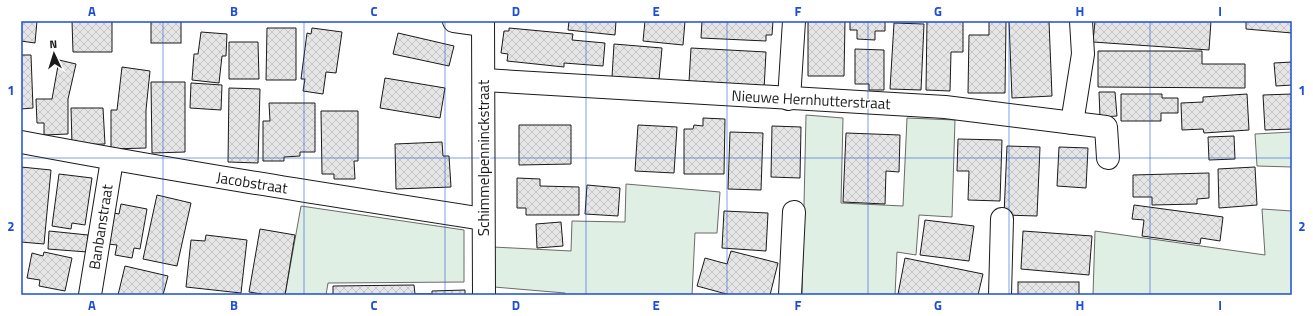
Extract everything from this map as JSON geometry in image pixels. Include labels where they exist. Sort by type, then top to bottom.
[{"type":"street","points":[[454,21],[483,23]]},
{"type":"street","points":[[789,99],[794,21]]},
{"type":"street","points":[[1072,123],[1083,54],[1081,21]]},
{"type":"street","name":"Schimmelpenninckstraat","points":[[483,23],[484,295]]},
{"type":"street","name":"Nieuwe Hernhutterstraat","points":[[484,80],[945,107],[1106,126],[1108,158]]},
{"type":"street","name":"Jacobstraat","points":[[21,142],[112,160],[484,219]]},
{"type":"street","name":"Banbanstraat","points":[[90,295],[112,160]]},
{"type":"street","points":[[790,295],[794,212]]},
{"type":"street","points":[[1000,295],[1002,220]]},
{"type":"green space","points":[[806,115],[843,118],[841,203],[903,206],[907,118],[955,120],[952,217],[919,215],[916,255],[897,252],[895,295],[802,295]]},
{"type":"green space","points":[[1292,132],[1292,167],[1257,166],[1255,134]]},
{"type":"green space","points":[[626,184],[720,192],[717,233],[695,233],[692,295],[565,295],[565,293],[494,287],[493,247],[571,251],[572,221],[625,222]]},
{"type":"green space","points":[[301,206],[464,230],[464,282],[328,283],[326,295],[285,295]]},
{"type":"green space","points":[[1262,209],[1292,211],[1292,295],[1093,295],[1095,231],[1265,255]]},
{"type":"building","points":[[21,21],[37,21],[35,43],[21,41]]},
{"type":"building","points":[[72,21],[112,21],[112,52],[73,52]]},
{"type":"building","points":[[151,21],[181,21],[181,43],[151,43]]},
{"type":"building","points":[[569,21],[616,21],[615,35],[568,30]]},
{"type":"building","points":[[645,21],[685,21],[683,45],[643,41]]},
{"type":"building","points":[[702,21],[773,21],[772,35],[766,35],[766,41],[701,38]]},
{"type":"building","points":[[808,21],[845,21],[844,76],[808,76]]},
{"type":"building","points":[[850,21],[885,21],[885,31],[875,31],[875,40],[857,39],[857,30],[850,30]]},
{"type":"building","points":[[927,21],[963,21],[963,52],[951,52],[950,91],[926,90]]},
{"type":"building","points":[[989,21],[1006,21],[1005,93],[968,93],[969,35],[989,35]]},
{"type":"building","points":[[1009,21],[1049,21],[1052,96],[1012,98]]},
{"type":"building","points":[[1095,21],[1211,21],[1209,50],[1093,42]]},
{"type":"building","points":[[1246,21],[1292,21],[1292,33],[1246,29]]},
{"type":"building","points":[[894,23],[924,24],[921,90],[890,89]]},
{"type":"building","points":[[267,28],[296,28],[296,80],[266,80]]},
{"type":"building","points":[[312,28],[342,32],[336,73],[326,72],[323,94],[303,91],[305,79],[301,79],[307,33],[311,34]]},
{"type":"building","points":[[509,28],[573,34],[572,40],[605,43],[603,66],[564,63],[564,67],[507,61],[508,54],[501,53],[504,31],[509,31]]},
{"type":"building","points":[[201,32],[227,34],[226,56],[222,56],[219,83],[192,80],[194,54],[198,54]]},
{"type":"building","points":[[398,33],[454,46],[449,66],[393,54]]},
{"type":"building","points":[[229,42],[258,42],[259,79],[229,79]]},
{"type":"building","points":[[614,44],[662,48],[659,80],[612,77]]},
{"type":"building","points":[[691,48],[766,52],[764,90],[689,82]]},
{"type":"building","points":[[855,49],[884,50],[884,90],[869,90],[869,84],[855,84]]},
{"type":"building","points":[[1098,51],[1202,51],[1202,64],[1245,64],[1245,88],[1098,87]]},
{"type":"building","points":[[21,55],[31,55],[33,108],[21,109]]},
{"type":"building","points":[[59,60],[76,64],[68,99],[68,134],[44,135],[44,123],[37,123],[36,99],[52,99]]},
{"type":"building","points":[[1292,62],[1292,85],[1276,86],[1274,63]]},
{"type":"building","points":[[122,67],[150,71],[146,110],[146,148],[111,149],[111,110],[117,110]]},
{"type":"building","points":[[385,78],[445,88],[440,118],[380,108]]},
{"type":"building","points":[[151,82],[185,82],[185,152],[152,153]]},
{"type":"building","points":[[191,83],[222,85],[221,110],[190,108]]},
{"type":"building","points":[[229,88],[260,89],[258,163],[228,162]]},
{"type":"building","points":[[1099,92],[1115,92],[1117,116],[1100,117]]},
{"type":"building","points":[[1121,94],[1162,94],[1162,98],[1178,98],[1178,113],[1161,113],[1161,121],[1121,121]]},
{"type":"building","points":[[1247,94],[1249,130],[1204,133],[1203,129],[1182,130],[1181,103],[1203,102],[1203,97]]},
{"type":"building","points":[[1292,94],[1292,129],[1265,130],[1263,95]]},
{"type":"building","points":[[269,103],[315,103],[315,152],[300,152],[300,156],[284,157],[284,161],[263,161],[263,121],[270,121]]},
{"type":"building","points":[[71,108],[103,108],[105,144],[72,145]]},
{"type":"building","points":[[321,111],[358,111],[358,161],[354,161],[355,179],[334,179],[334,174],[322,174]]},
{"type":"building","points":[[703,118],[725,119],[724,174],[684,174],[684,129],[693,129],[694,125],[703,126]]},
{"type":"building","points":[[519,125],[571,125],[571,164],[519,165]]},
{"type":"building","points":[[638,125],[677,127],[674,173],[635,171]]},
{"type":"building","points":[[772,126],[801,127],[800,178],[771,177]]},
{"type":"building","points":[[730,132],[763,133],[761,190],[728,189]]},
{"type":"building","points":[[846,133],[900,135],[899,172],[886,171],[885,204],[843,202]]},
{"type":"building","points":[[1234,136],[1235,159],[1209,160],[1208,137]]},
{"type":"building","points":[[958,139],[1002,140],[1000,201],[968,200],[969,171],[957,171]]},
{"type":"building","points":[[442,142],[443,156],[449,156],[451,187],[396,189],[395,144]]},
{"type":"building","points":[[1007,146],[1040,147],[1037,216],[1004,215]]},
{"type":"building","points":[[1059,147],[1088,148],[1086,188],[1057,186]]},
{"type":"building","points":[[21,167],[51,170],[44,244],[21,242]]},
{"type":"building","points":[[1255,167],[1257,205],[1219,208],[1218,169]]},
{"type":"building","points":[[1209,173],[1209,198],[1197,199],[1197,204],[1152,205],[1152,197],[1133,197],[1133,175]]},
{"type":"building","points":[[59,174],[92,178],[85,225],[72,223],[71,229],[52,226]]},
{"type":"building","points":[[517,178],[540,179],[540,186],[579,187],[579,215],[526,215],[526,208],[517,208]]},
{"type":"building","points":[[587,185],[620,188],[618,216],[585,214]]},
{"type":"building","points":[[157,195],[191,203],[177,266],[143,259]]},
{"type":"building","points":[[121,204],[147,209],[140,249],[134,248],[132,258],[115,255],[117,245],[108,244],[114,213],[119,214]]},
{"type":"building","points":[[1134,205],[1223,217],[1220,241],[1201,238],[1200,244],[1142,236],[1144,220],[1132,219]]},
{"type":"building","points":[[724,211],[768,213],[766,251],[722,248]]},
{"type":"building","points":[[925,220],[974,226],[969,261],[920,255]]},
{"type":"building","points":[[561,222],[563,246],[537,248],[536,224]]},
{"type":"building","points":[[260,229],[295,235],[285,295],[262,295],[249,292]]},
{"type":"building","points":[[49,231],[88,235],[87,252],[48,249]]},
{"type":"building","points":[[1023,231],[1092,236],[1089,275],[1021,269]]},
{"type":"building","points":[[206,235],[247,240],[241,293],[186,287],[191,240],[205,241]]},
{"type":"building","points":[[731,251],[778,263],[770,295],[730,295],[697,286],[705,258],[727,264]]},
{"type":"building","points":[[44,252],[72,258],[65,291],[39,286],[40,280],[27,278],[32,253],[43,256]]},
{"type":"building","points":[[905,258],[983,274],[978,295],[898,294]]},
{"type":"building","points":[[125,266],[168,276],[163,295],[118,295]]},
{"type":"building","points":[[1018,282],[1079,282],[1079,295],[1018,295]]},
{"type":"building","points":[[414,285],[415,294],[432,294],[432,291],[465,290],[465,295],[333,295],[333,286]]}]
